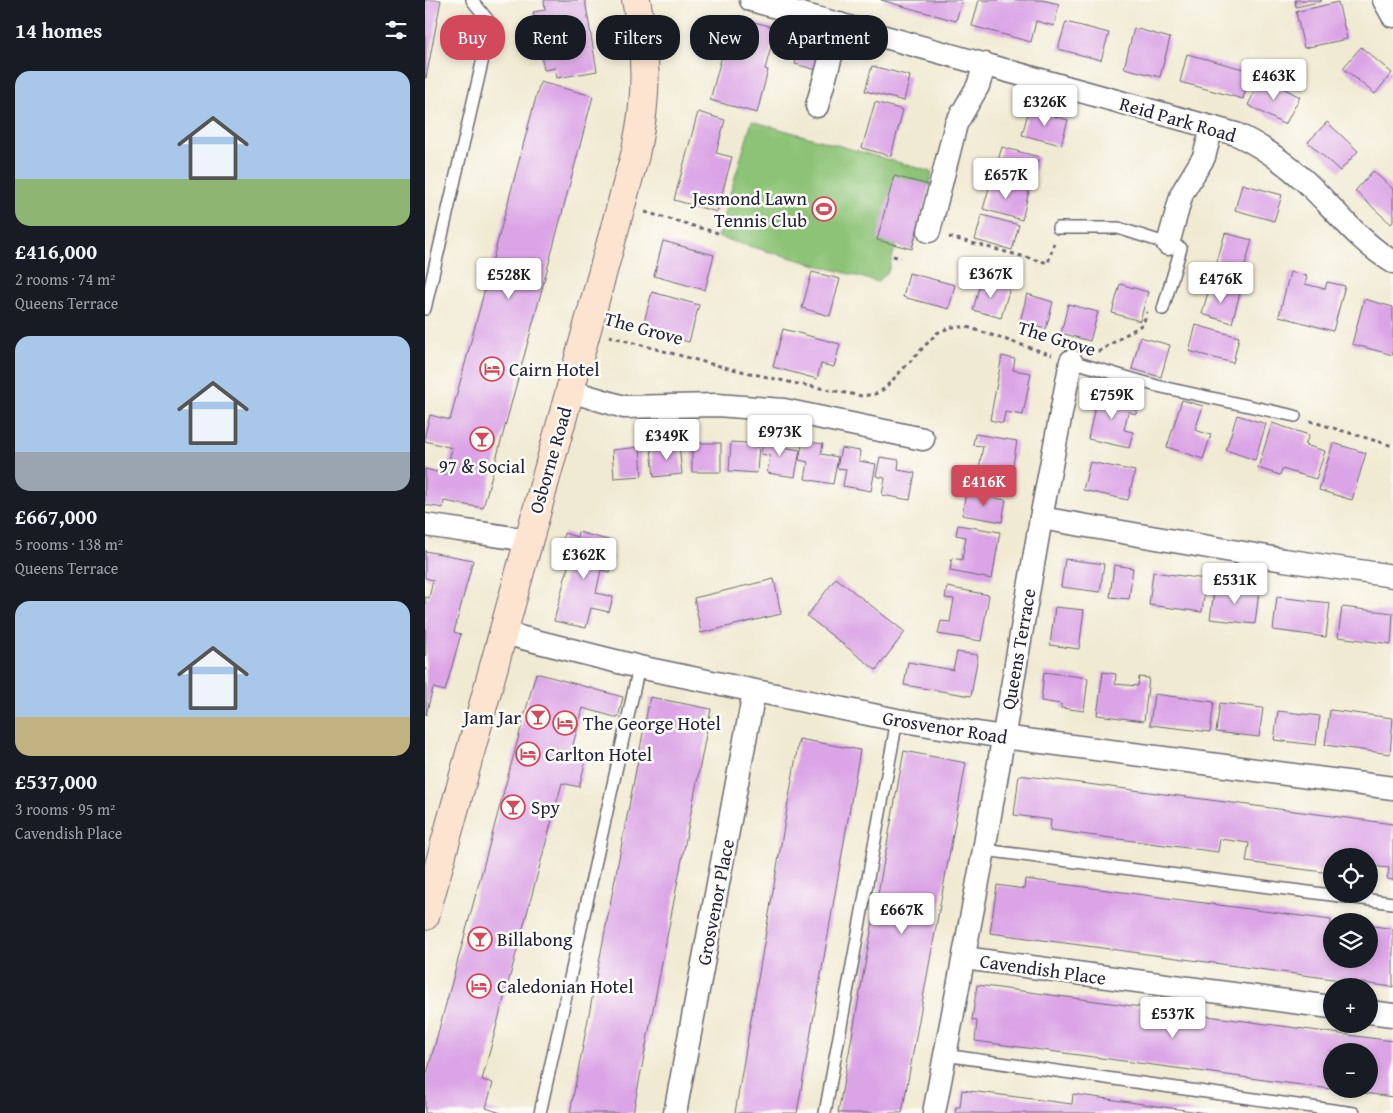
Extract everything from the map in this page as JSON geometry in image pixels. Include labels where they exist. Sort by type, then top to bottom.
[{"type":"main road","name":"Osborne Road","points":[[425,916],[635,155],[643,105],[644,51],[636,0]]},
{"type":"street","name":"Reid Park Road","points":[[751,0],[807,15]]},
{"type":"street","points":[[1384,0],[1393,16]]},
{"type":"street","name":"Reid Park Road","points":[[888,37],[1236,134],[1258,145],[1283,162],[1306,182],[1362,240],[1393,262]]},
{"type":"street","points":[[817,106],[830,60]]},
{"type":"street","points":[[929,231],[956,124],[978,86],[985,64]]},
{"type":"street","points":[[1168,244],[1182,193],[1204,157],[1212,127]]},
{"type":"street","name":"Queens Terrace","points":[[933,1113],[964,958],[1041,518],[1075,362]]},
{"type":"street","points":[[570,391],[624,407],[717,405],[784,410],[923,438]]},
{"type":"street","points":[[1041,518],[1284,560],[1393,576]]},
{"type":"street","points":[[425,525],[528,540]]},
{"type":"street","name":"Grosvenor Road","points":[[503,633],[639,667],[897,720],[1003,737],[1393,788]]},
{"type":"street","name":"Grosvenor Place","points":[[675,1113],[754,692]]},
{"type":"street","name":"Cavendish Place","points":[[964,958],[1323,1006]]},
{"type":"street","points":[[1378,1013],[1393,1015]]},
{"type":"lane","points":[[425,310],[491,24],[473,0]]},
{"type":"lane","points":[[1058,228],[1118,228],[1181,248],[1163,310]]},
{"type":"lane","name":"The Grove","points":[[1075,362],[1157,386],[1295,416]]},
{"type":"lane","points":[[540,1113],[639,667]]},
{"type":"lane","points":[[825,1113],[897,720]]},
{"type":"lane","points":[[983,850],[1393,903]]},
{"type":"lane","points":[[945,1055],[1354,1113]]},
{"type":"path","points":[[622,206],[719,233]]},
{"type":"path","points":[[929,231],[1049,263],[1058,228]]},
{"type":"path","points":[[893,256],[901,258]]},
{"type":"path","points":[[1075,362],[1143,324],[1149,306]]},
{"type":"path","name":"The Grove","points":[[587,330],[711,364],[793,383],[862,396],[875,394],[884,389],[937,333],[951,327],[967,327],[1075,362]]},
{"type":"path","points":[[1295,416],[1393,446]]},
{"type":"green space","name":"Jesmond Lawn Tennis Club","points":[[752,121],[932,172],[912,249],[896,245],[888,272],[878,282],[717,237]]},
{"type":"building","points":[[425,0],[441,0],[426,78],[425,78]]},
{"type":"building","points":[[544,0],[585,0],[597,71],[557,78],[555,68],[544,70],[542,60],[586,60],[586,15],[534,15],[533,12],[545,10]]},
{"type":"building","points":[[881,0],[962,0],[956,21]]},
{"type":"building","points":[[979,0],[1042,0],[1059,4],[1054,26],[1036,21],[1031,42],[972,26]]},
{"type":"building","points":[[1295,0],[1321,0],[1322,1],[1296,7]]},
{"type":"building","points":[[1338,2],[1347,39],[1304,48],[1296,12]]},
{"type":"building","points":[[1066,22],[1109,33],[1101,60],[1058,49]]},
{"type":"building","points":[[759,23],[769,26],[769,54],[765,69],[768,70],[757,113],[710,100],[721,60],[759,60]]},
{"type":"building","points":[[1134,28],[1170,38],[1160,77],[1124,68]]},
{"type":"building","points":[[1361,47],[1392,73],[1375,94],[1343,68]]},
{"type":"building","points":[[1187,54],[1251,71],[1243,99],[1180,82]]},
{"type":"building","points":[[796,60],[820,60],[817,70],[795,64]]},
{"type":"building","points":[[872,66],[910,76],[904,101],[865,91]]},
{"type":"building","points":[[1262,77],[1300,97],[1285,125],[1248,105]]},
{"type":"building","points":[[540,82],[593,96],[483,508],[444,501],[443,508],[425,505],[425,469],[446,474],[452,448],[425,441],[430,415],[450,420]]},
{"type":"building","points":[[875,102],[903,110],[891,156],[862,148]]},
{"type":"building","points":[[1029,109],[1068,120],[1061,145],[1022,135]]},
{"type":"building","points":[[698,112],[725,120],[716,153],[732,157],[717,212],[674,200]]},
{"type":"building","points":[[1327,122],[1358,151],[1340,171],[1308,142]]},
{"type":"building","points":[[1002,147],[1039,157],[1031,184],[994,174]]},
{"type":"building","points":[[1373,171],[1393,189],[1393,222],[1391,224],[1355,191]]},
{"type":"building","points":[[894,176],[929,185],[912,249],[877,240]]},
{"type":"building","points":[[991,181],[1029,191],[1022,220],[983,209]]},
{"type":"building","points":[[1242,184],[1282,195],[1274,221],[1235,210]]},
{"type":"building","points":[[982,215],[1019,225],[1012,250],[975,240]]},
{"type":"building","points":[[1225,233],[1252,240],[1240,283],[1213,276]]},
{"type":"building","points":[[663,241],[714,255],[705,290],[654,276]]},
{"type":"building","points":[[812,272],[840,279],[830,316],[802,308]]},
{"type":"building","points":[[1290,272],[1307,276],[1305,284],[1325,289],[1327,282],[1345,286],[1333,331],[1279,316]]},
{"type":"building","points":[[909,273],[955,285],[949,309],[903,297]]},
{"type":"building","points":[[981,280],[1010,288],[1001,318],[973,310]]},
{"type":"building","points":[[1120,284],[1148,292],[1140,321],[1112,313]]},
{"type":"building","points":[[1210,285],[1240,293],[1232,323],[1202,314]]},
{"type":"building","points":[[652,292],[699,305],[689,342],[642,329]]},
{"type":"building","points":[[1027,294],[1053,302],[1046,329],[1020,322]]},
{"type":"building","points":[[1364,299],[1393,307],[1393,355],[1352,344]]},
{"type":"building","points":[[1068,304],[1098,312],[1090,341],[1061,333]]},
{"type":"building","points":[[1196,325],[1239,337],[1233,363],[1189,351]]},
{"type":"building","points":[[783,329],[840,344],[834,367],[821,364],[817,379],[773,367]]},
{"type":"building","points":[[1140,337],[1170,345],[1161,377],[1132,369]]},
{"type":"building","points":[[1002,356],[1015,359],[1013,370],[1031,373],[1023,415],[1005,412],[1003,423],[990,420]]},
{"type":"building","points":[[1098,392],[1139,401],[1136,414],[1128,412],[1124,430],[1133,432],[1129,448],[1088,439]]},
{"type":"building","points":[[1182,400],[1203,406],[1195,430],[1211,435],[1203,459],[1167,447]]},
{"type":"building","points":[[1237,415],[1266,424],[1255,460],[1226,450]]},
{"type":"building","points":[[1272,423],[1309,435],[1305,445],[1325,451],[1316,479],[1282,469],[1280,475],[1258,468]]},
{"type":"building","points":[[764,434],[784,438],[782,447],[800,450],[795,477],[767,473],[770,456],[761,454]]},
{"type":"building","points":[[975,434],[1017,441],[1009,488],[967,481],[969,468],[979,469],[983,446],[973,445]]},
{"type":"building","points":[[803,441],[823,444],[821,454],[838,457],[833,484],[805,479],[808,462],[799,460]]},
{"type":"building","points":[[731,442],[759,444],[757,473],[729,471]]},
{"type":"building","points":[[692,443],[721,443],[721,472],[692,472]]},
{"type":"building","points":[[1333,443],[1366,453],[1352,500],[1319,490]]},
{"type":"building","points":[[679,445],[682,474],[654,477],[651,448]]},
{"type":"building","points":[[640,447],[642,476],[614,478],[612,450]]},
{"type":"building","points":[[841,448],[860,451],[859,461],[876,464],[871,491],[843,486],[846,469],[837,468]]},
{"type":"building","points":[[880,457],[899,460],[898,470],[915,473],[910,500],[882,495],[885,478],[876,476]]},
{"type":"building","points":[[1090,462],[1135,471],[1128,500],[1083,490]]},
{"type":"building","points":[[966,493],[1006,500],[1002,522],[962,515]]},
{"type":"building","points":[[958,525],[1000,532],[992,579],[950,571],[952,558],[962,560],[966,537],[956,535]]},
{"type":"building","points":[[578,532],[608,540],[605,553],[614,556],[610,572],[601,570],[596,593],[613,597],[609,612],[591,608],[586,628],[554,621],[573,547],[562,544],[564,533],[577,537]]},
{"type":"building","points":[[425,551],[473,560],[454,632],[461,634],[445,691],[433,688],[426,715],[425,597],[429,598],[433,580],[425,578]]},
{"type":"building","points":[[1065,559],[1104,564],[1100,592],[1061,587]]},
{"type":"building","points":[[1114,565],[1133,568],[1129,599],[1110,597]]},
{"type":"building","points":[[1153,572],[1206,579],[1202,612],[1149,605]]},
{"type":"building","points":[[836,578],[905,632],[876,670],[807,616]]},
{"type":"building","points":[[774,579],[781,614],[701,633],[694,598]]},
{"type":"building","points":[[1215,585],[1259,591],[1255,624],[1210,619]]},
{"type":"building","points":[[947,587],[989,595],[981,641],[938,634],[941,621],[950,622],[954,599],[945,598]]},
{"type":"building","points":[[1277,597],[1330,603],[1326,637],[1273,630]]},
{"type":"building","points":[[1055,607],[1084,610],[1079,649],[1050,645]]},
{"type":"building","points":[[1342,607],[1393,613],[1391,644],[1338,637]]},
{"type":"building","points":[[957,652],[978,655],[971,696],[904,685],[908,662],[953,670]]},
{"type":"building","points":[[1044,672],[1088,678],[1084,711],[1061,708],[1061,704],[1041,701]]},
{"type":"building","points":[[1103,672],[1116,674],[1115,684],[1138,686],[1139,677],[1149,678],[1144,721],[1097,715]]},
{"type":"building","points":[[536,673],[623,697],[618,718],[583,708],[571,752],[587,756],[579,787],[562,783],[482,1080],[493,1083],[486,1108],[501,1113],[425,1113],[425,1081]]},
{"type":"building","points":[[1154,694],[1214,702],[1210,732],[1150,725]]},
{"type":"building","points":[[650,697],[711,709],[633,1113],[570,1113]]},
{"type":"building","points":[[1220,703],[1263,708],[1259,737],[1216,732]]},
{"type":"building","points":[[1330,710],[1393,718],[1390,754],[1325,745]]},
{"type":"building","points":[[1278,711],[1320,716],[1316,745],[1274,740]]},
{"type":"building","points":[[799,739],[860,750],[797,1113],[735,1113]]},
{"type":"building","points":[[904,751],[966,763],[902,1113],[838,1113]]},
{"type":"building","points":[[1019,775],[1393,824],[1393,880],[1387,879],[1389,868],[1378,867],[1378,848],[1323,848],[1323,872],[1246,862],[1249,843],[1220,839],[1218,852],[1050,830],[1051,820],[1014,815]]},
{"type":"building","points":[[1025,879],[1323,919],[1323,968],[1378,968],[1378,926],[1393,929],[1393,987],[1378,985],[1378,978],[1326,978],[990,933],[997,885],[1024,889]]},
{"type":"building","points":[[977,985],[1393,1041],[1393,1097],[1378,1095],[1378,1043],[1323,1043],[1323,1088],[975,1041],[977,1021],[972,1020]]},
{"type":"building","points":[[962,1090],[1072,1104],[1073,1094],[1206,1113],[955,1113],[956,1107],[960,1107]]},
{"type":"place","name":"Jesmond Lawn Tennis Club","points":[[824,209]]},
{"type":"place","name":"Cairn Hotel","points":[[492,369]]},
{"type":"place","name":"97 & Social","points":[[482,439]]},
{"type":"place","name":"Jam Jar","points":[[538,717]]},
{"type":"place","name":"The George Hotel","points":[[565,723]]},
{"type":"place","name":"Carlton Hotel","points":[[528,754]]},
{"type":"place","name":"Spy","points":[[513,807]]},
{"type":"place","name":"Billabong","points":[[480,939]]},
{"type":"place","name":"Caledonian Hotel","points":[[479,986]]}]
